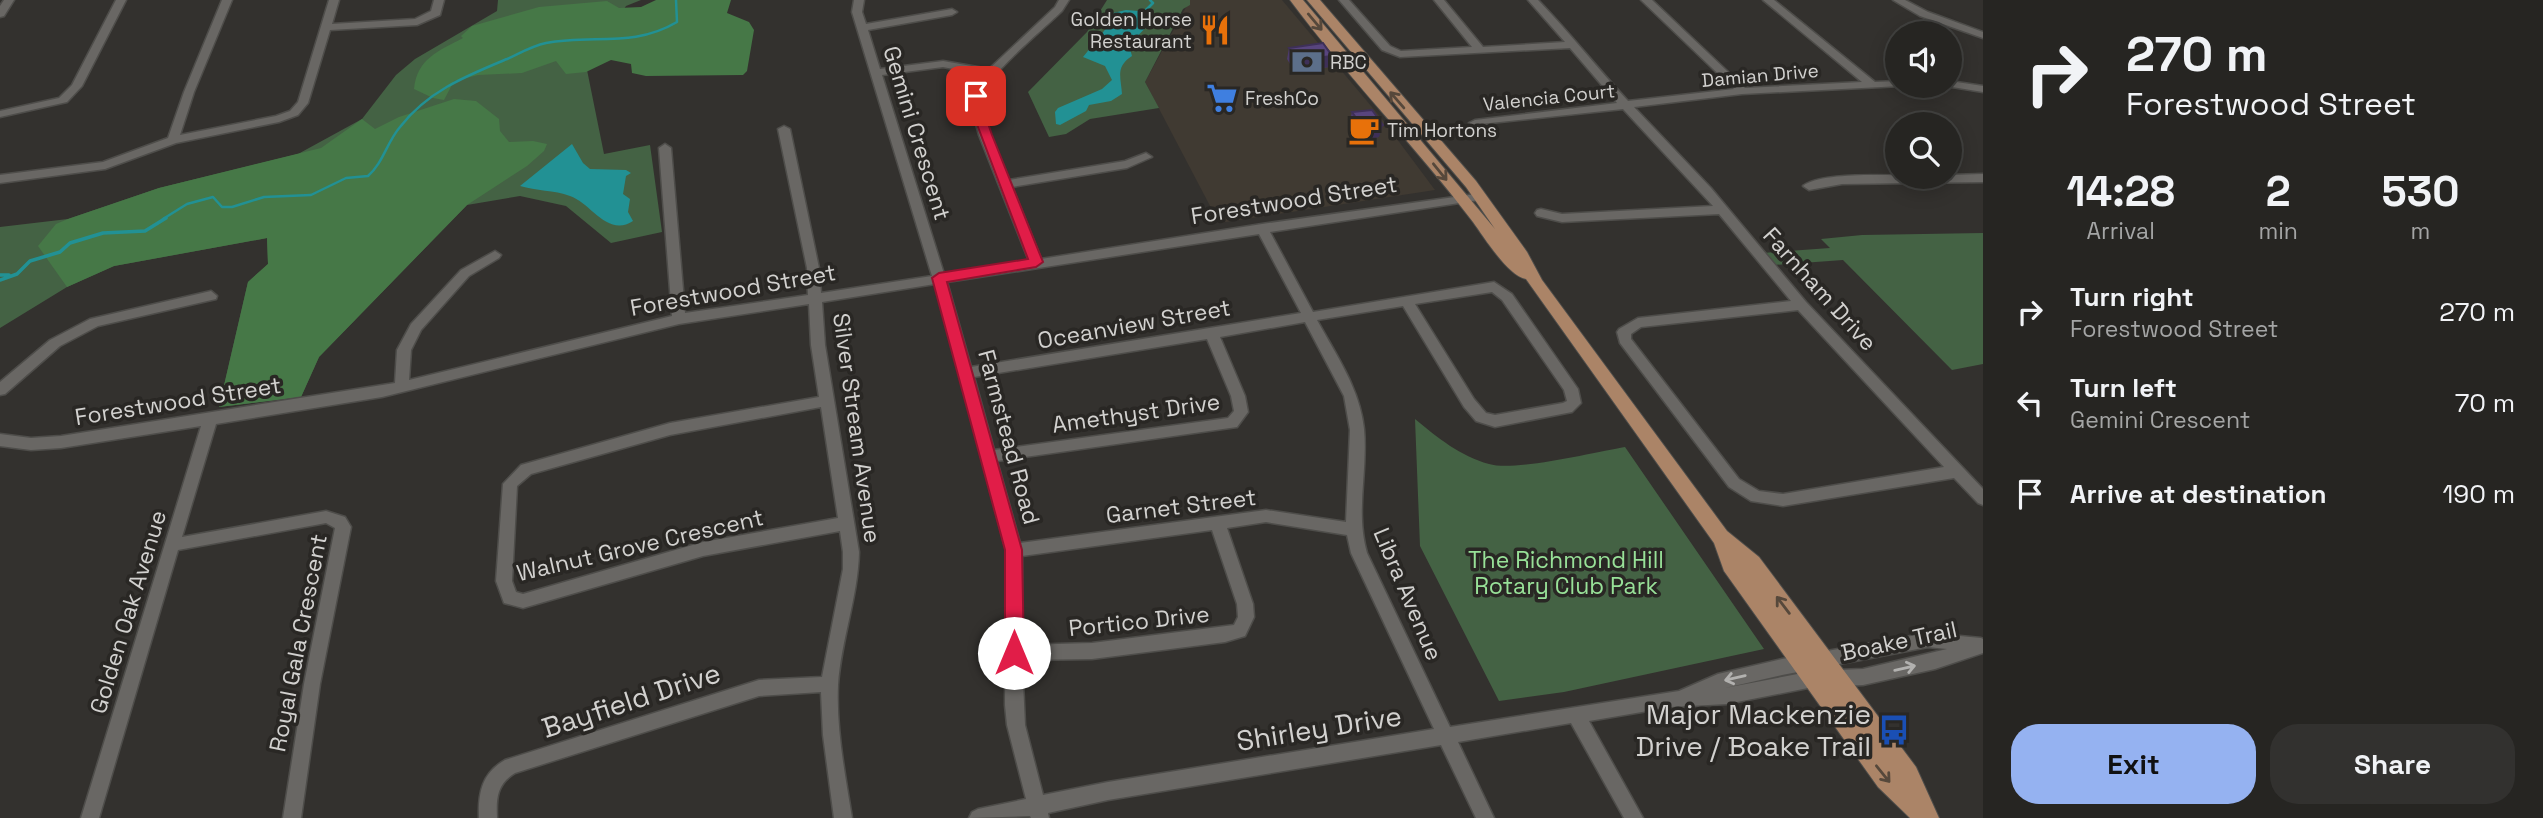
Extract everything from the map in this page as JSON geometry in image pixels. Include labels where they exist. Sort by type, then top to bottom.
[{"type":"main road","points":[[1296,0],[1443,150],[1479,196],[1522,256],[1536,283],[1721,537],[1731,565],[1819,670],[1886,779],[1927,818]]},
{"type":"main road","points":[[1313,0],[1341,44],[1509,258],[1536,283]]},
{"type":"street","points":[[0,14],[9,0]]},
{"type":"street","points":[[0,114],[63,100],[71,93],[121,0]]},
{"type":"street","points":[[173,139],[189,92],[227,0]]},
{"type":"street","points":[[0,179],[106,165],[173,139],[259,124],[298,110],[303,103],[334,0]]},
{"type":"street","points":[[327,27],[422,21],[436,13],[439,0]]},
{"type":"street","name":"Gemini Crescent","points":[[859,0],[857,12],[939,278]]},
{"type":"street","points":[[1036,262],[976,106],[978,90],[991,73],[1059,9],[1064,0]]},
{"type":"street","points":[[1344,0],[1386,48],[1394,53],[1573,45]]},
{"type":"street","points":[[1439,0],[1480,50]]},
{"type":"street","name":"Farnham Drive","points":[[1533,0],[1588,65],[1722,210],[1801,305],[1983,499]]},
{"type":"street","points":[[1646,0],[1742,91]]},
{"type":"street","points":[[1768,0],[1872,85]]},
{"type":"street","points":[[1898,0],[1924,14],[1983,35]]},
{"type":"street","points":[[863,28],[952,12]]},
{"type":"street","points":[[876,73],[943,64],[991,73]]},
{"type":"street","name":"Damian Drive","points":[[1626,107],[1742,91],[1885,84]]},
{"type":"street","points":[[1962,85],[1983,89]]},
{"type":"street","name":"Valencia Court","points":[[1475,123],[1626,107]]},
{"type":"street","name":"Silver Stream Avenue","points":[[784,129],[813,268],[825,401],[848,523],[851,568],[830,684],[830,719],[843,818]]},
{"type":"street","points":[[665,148],[679,318]]},
{"type":"street","points":[[1007,184],[1127,164],[1146,157]]},
{"type":"street","points":[[1809,186],[1842,180],[1983,177]]},
{"type":"street","name":"Forestwood Street","points":[[0,440],[29,445],[346,398],[679,318],[1479,196]]},
{"type":"street","points":[[1541,213],[1562,218],[1722,210]]},
{"type":"street","name":"Libra Avenue","points":[[1262,228],[1352,396],[1356,414],[1353,530],[1359,553],[1485,818]]},
{"type":"street","points":[[402,386],[404,349],[416,327],[465,272],[495,255]]},
{"type":"street","name":"Farmstead Road","points":[[939,278],[1014,550],[1016,725],[1038,811]]},
{"type":"street","name":"Oceanview Street","points":[[967,373],[1309,315],[1407,300],[1494,287],[1507,297],[1571,388],[1574,403],[1567,408],[1495,421],[1481,417],[1469,403],[1407,300]]},
{"type":"street","points":[[0,390],[55,343],[95,321],[211,296]]},
{"type":"street","points":[[1801,305],[1638,323],[1624,332],[1625,340],[1734,483],[1748,494],[1765,500],[1783,500],[1958,471]]},
{"type":"street","name":"Amethyst Drive","points":[[989,456],[1232,423],[1241,412],[1238,396],[1211,332]]},
{"type":"street","name":"Walnut Grove Crescent","points":[[825,401],[670,429],[526,469],[510,484],[504,581],[510,598],[523,601],[703,549],[848,523]]},
{"type":"street","name":"Golden Oak Avenue","points":[[90,818],[209,419]]},
{"type":"street","name":"Garnet Street","points":[[1014,550],[1266,516],[1353,530]]},
{"type":"street","name":"Royal Gala Crescent","points":[[172,545],[326,517],[340,522],[343,527],[312,684],[292,818]]},
{"type":"street","name":"Portico Drive","points":[[1014,653],[1092,651],[1239,631],[1246,617],[1245,604],[1218,524]]},
{"type":"street","name":"Boake Trail","points":[[1819,670],[1863,677],[1936,661],[1982,645]]},
{"type":"street","name":"Shirley Drive","points":[[978,818],[1038,811],[1108,791],[1671,699],[1727,696],[1819,670]]},
{"type":"street","name":"Bayfield Drive","points":[[488,818],[488,791],[492,781],[500,772],[511,766],[759,688],[830,684]]},
{"type":"street","points":[[1576,715],[1634,818]]},
{"type":"shaded area","points":[[1190,0],[1282,0],[1382,119],[1435,190],[1219,223],[1145,82]]},
{"type":"green space","points":[[498,0],[641,0],[626,6],[586,65],[604,154],[650,145],[662,232],[611,243],[566,206],[520,196],[467,205],[319,357],[301,397],[219,407],[248,282],[268,264],[267,238],[114,266],[67,287],[0,328],[0,227],[68,219],[159,188],[298,154],[362,119],[396,75],[415,59],[497,11]]},
{"type":"green space","points":[[656,0],[731,0],[727,13],[749,22],[754,30],[747,71],[743,75],[646,76],[632,73],[631,64],[611,60],[586,72],[566,74],[556,61],[522,73],[478,75],[454,81],[444,100],[414,89],[419,70],[424,63],[437,52],[463,38],[461,36],[472,26],[539,7],[607,1],[619,8],[641,7]]},
{"type":"green space","points":[[1107,0],[1190,0],[1190,5],[1183,9],[1145,82],[1159,108],[1090,119],[1066,134],[1049,137],[1028,92],[1087,32]]},
{"type":"green space","points":[[454,99],[476,101],[499,119],[500,131],[509,142],[533,141],[547,144],[544,151],[527,166],[467,205],[319,357],[301,397],[219,407],[248,282],[268,264],[267,238],[114,266],[67,287],[38,246],[56,224],[68,219],[159,188],[321,148],[362,119],[375,129],[399,117]]},
{"type":"green space","points":[[1983,233],[1983,364],[1952,370],[1843,260],[1773,265],[1762,253],[1830,248],[1821,239],[1862,235]]},
{"type":"green space","name":"The Richmond Hill Rotary Club Park","points":[[1415,419],[1459,451],[1478,461],[1501,466],[1576,457],[1625,447],[1764,649],[1564,692],[1499,701],[1420,546]]},
{"type":"water","points":[[1126,10],[1150,12],[1153,20],[1129,45],[1132,56],[1123,64],[1120,73],[1122,94],[1111,101],[1089,105],[1086,111],[1060,125],[1056,124],[1055,112],[1058,108],[1102,89],[1112,80],[1105,66],[1083,57],[1108,26],[1113,13]]},
{"type":"water","points":[[572,144],[583,163],[590,169],[626,170],[631,173],[626,176],[623,194],[630,199],[628,212],[633,221],[616,225],[600,218],[570,196],[520,186]]},
{"type":"building","points":[[1323,43],[1332,56],[1298,60],[1289,48]]},
{"type":"building","points":[[1372,110],[1383,125],[1363,128],[1352,112]]},
{"type":"waterway","points":[[163,219],[187,204],[213,197],[222,207],[232,207],[264,197],[311,195],[346,178],[368,176],[411,114],[435,94],[541,44],[629,38],[661,30],[677,22],[676,0]]},
{"type":"waterway","points":[[1145,11],[1153,3],[1150,0]]},
{"type":"waterway","points":[[0,280],[17,274],[30,261],[60,252],[70,243],[103,233],[145,231],[166,218]]},
{"type":"waterway","points":[[0,275],[9,275]]},
{"type":"place","name":"Golden Horse Restaurant","points":[[1215,30]]},
{"type":"place","name":"RBC","points":[[1307,62]]},
{"type":"place","name":"FreshCo","points":[[1222,98]]},
{"type":"place","name":"Tim Hortons","points":[[1364,130]]},
{"type":"place","name":"Major Mackenzie Drive / Boake Trail","points":[[1894,730]]},
{"type":"route","points":[[976,96],[976,106],[985,135],[1007,184],[1036,262],[939,278],[1014,550],[1014,653]]}]
